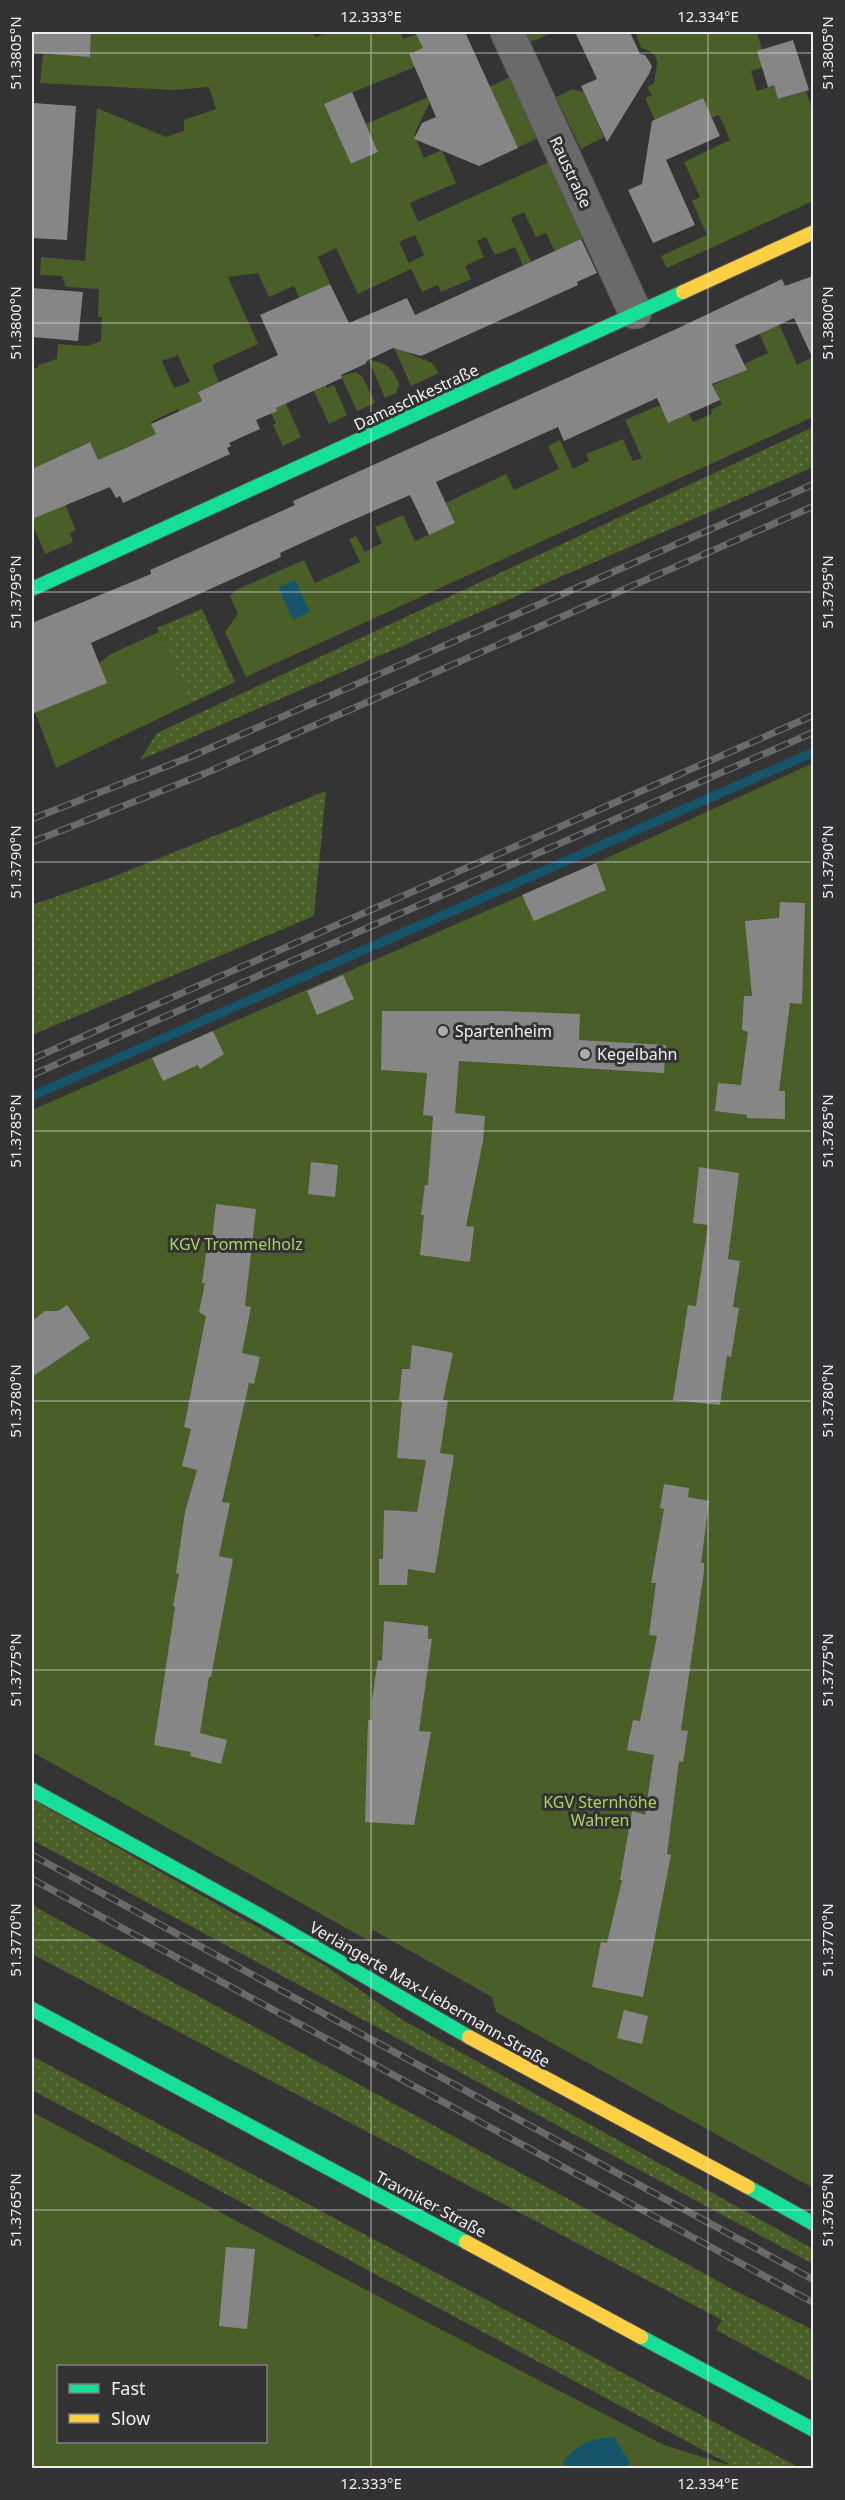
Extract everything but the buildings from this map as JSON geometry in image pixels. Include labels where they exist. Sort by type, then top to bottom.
[{"type":"street","name":"Raustraße","points":[[507,32],[635,312]]},
{"type":"street","name":"Damaschkestraße","points":[[32,589],[341,450],[635,312],[813,232]]},
{"type":"street","name":"Verlängerte Max-Liebermann-Straße","points":[[32,1790],[261,1916],[491,2050],[726,2174],[813,2224]]},
{"type":"street","name":"Travniker Straße","points":[[32,2009],[813,2430]]},
{"type":"green space","points":[[91,32],[313,32],[316,37],[328,32],[400,32],[403,39],[417,34],[423,48],[415,67],[324,104],[351,164],[378,152],[366,124],[433,95],[414,135],[424,158],[442,150],[456,183],[410,203],[418,222],[551,161],[588,236],[555,251],[546,233],[536,237],[524,212],[511,218],[531,262],[523,266],[515,247],[495,255],[486,237],[477,241],[484,257],[465,266],[471,279],[441,292],[438,285],[422,292],[411,269],[358,294],[336,248],[318,257],[330,284],[316,290],[308,318],[294,286],[269,297],[258,273],[228,277],[258,344],[212,365],[219,382],[198,392],[202,401],[184,421],[178,409],[151,422],[156,434],[98,461],[89,442],[32,469],[32,368],[38,368],[38,365],[57,359],[58,344],[87,346],[101,341],[102,317],[98,317],[99,289],[66,287],[62,276],[40,275],[41,257],[85,261],[97,108],[166,137],[184,131],[184,120],[216,109],[209,87],[173,90],[40,83],[43,54],[90,57]],"holes":[[[415,235],[424,255],[409,263],[399,242]],[[178,355],[190,382],[174,388],[162,361]]]},
{"type":"green space","points":[[525,32],[554,32],[530,42]]},
{"type":"green space","points":[[757,32],[762,50],[763,67],[751,71],[757,91],[774,85],[779,99],[806,91],[813,112],[813,201],[667,268],[661,256],[707,235],[692,201],[700,197],[684,162],[730,140],[719,115],[712,118],[655,120],[645,98],[652,95],[647,87],[654,83],[657,61],[653,54],[641,48],[636,33]]},
{"type":"green space","points":[[512,76],[540,137],[517,148],[489,87]]},
{"type":"green space","points":[[573,89],[584,92],[604,137],[581,149],[556,97]]},
{"type":"green space","points":[[779,324],[797,365],[813,357],[813,417],[246,677],[225,632],[238,614],[230,596],[236,590],[304,560],[315,583],[360,562],[349,539],[356,536],[365,552],[382,543],[375,527],[403,515],[415,541],[455,523],[446,503],[506,474],[514,490],[559,469],[548,446],[560,440],[573,469],[589,461],[586,454],[623,439],[633,461],[642,458],[625,420],[657,406],[661,407],[668,423],[680,418],[673,400],[680,397],[693,422],[712,414],[711,410],[722,404],[713,385],[746,370],[744,364],[768,353],[759,333]]},
{"type":"green space","points":[[394,347],[432,363],[439,373],[411,386]]},
{"type":"green space","points":[[368,359],[391,369],[399,384],[396,393],[385,398]]},
{"type":"green space","points":[[355,372],[362,376],[375,403],[357,411],[341,376]]},
{"type":"green space","points":[[323,379],[327,388],[334,385],[347,415],[329,424],[311,384]]},
{"type":"green space","points":[[283,397],[301,437],[283,446],[273,425],[276,423],[271,413],[273,402]]},
{"type":"green space","points":[[813,427],[813,467],[140,760],[157,733]]},
{"type":"green space","points":[[62,498],[76,530],[70,533],[73,542],[45,554],[32,523],[32,513]]},
{"type":"green space","points":[[202,609],[235,682],[191,703],[157,628]]},
{"type":"green space","points":[[159,632],[191,703],[56,768],[35,712],[111,654]]},
{"type":"green space","points":[[813,763],[813,2188],[496,2012],[492,1997],[373,1930],[371,1942],[32,1752],[32,1110],[607,858]]},
{"type":"green space","points":[[326,791],[314,916],[32,1035],[32,905],[110,878]]},
{"type":"green space","points":[[32,1799],[326,1966],[401,2019],[813,2249],[813,2264],[32,1840]]},
{"type":"green space","points":[[32,1905],[734,2290],[813,2330],[813,2382],[716,2330],[722,2320],[32,1954]]},
{"type":"green space","points":[[32,2056],[800,2468],[723,2468],[729,2464],[32,2090]]},
{"type":"green space","points":[[32,2112],[419,2318],[664,2445],[738,2468],[32,2468]]},
{"type":"water","points":[[295,580],[310,612],[293,620],[278,588]]},
{"type":"water","points":[[614,2437],[630,2462],[627,2468],[567,2468],[563,2462],[574,2450],[585,2443]]},
{"type":"waterway","points":[[32,1096],[814,752]]},
{"type":"railway","points":[[32,819],[190,757],[814,484]]},
{"type":"railway","points":[[32,842],[199,776],[814,506]]},
{"type":"railway","points":[[32,1059],[814,715]]},
{"type":"railway","points":[[32,1075],[814,732]]},
{"type":"railway","points":[[32,1855],[814,2280]]},
{"type":"railway","points":[[32,1879],[814,2303]]},
{"type":"traffic: fast","points":[[32,589],[683,292]]},
{"type":"traffic: fast","points":[[32,1790],[261,1916],[469,2037]]},
{"type":"traffic: fast","points":[[32,2009],[466,2242]]},
{"type":"traffic: fast","points":[[748,2187],[814,2224]]},
{"type":"traffic: fast","points":[[641,2337],[814,2430]]},
{"type":"traffic: slow","points":[[683,292],[814,232]]},
{"type":"traffic: slow","points":[[469,2037],[748,2187]]},
{"type":"traffic: slow","points":[[466,2242],[641,2337]]},
{"type":"place","name":"Spartenheim","points":[[443,1031]]},
{"type":"place","name":"Kegelbahn","points":[[585,1054]]},
{"type":"park label","name":"KGV Trommelholz","points":[[236,1244]]},
{"type":"park label","name":"KGV Sternhöhe Wahren","points":[[600,1811]]}]
